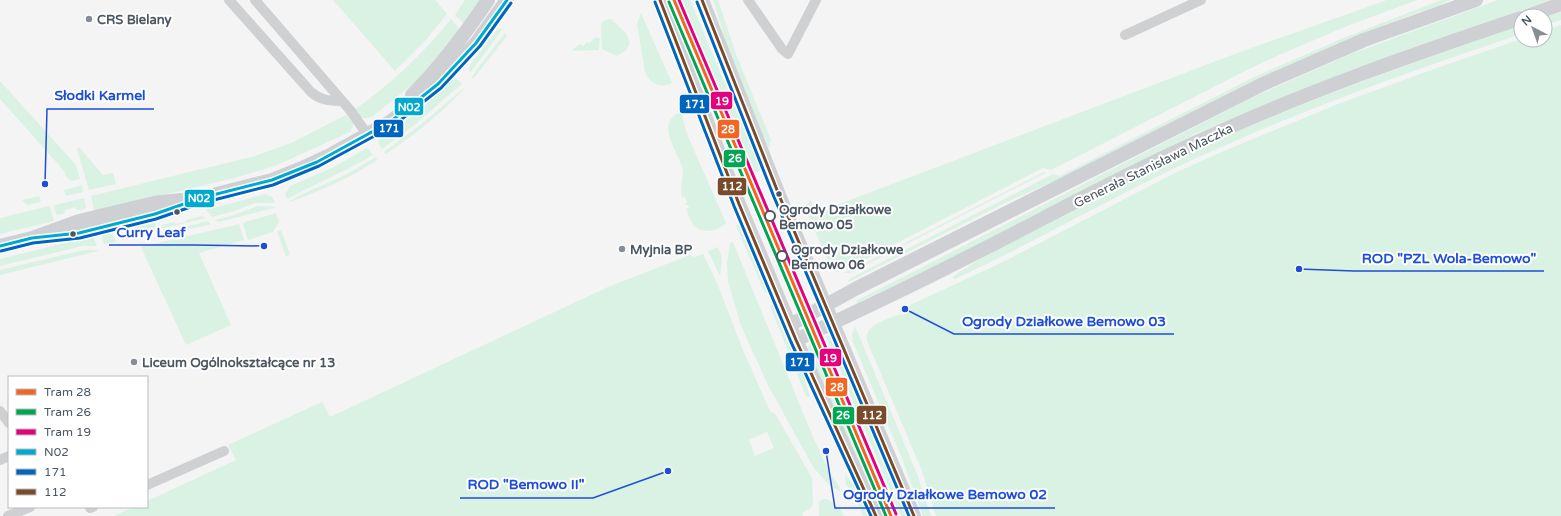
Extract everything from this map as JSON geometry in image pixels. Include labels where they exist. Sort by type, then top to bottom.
[{"type":"main road","points":[[366,134],[413,95],[466,32],[488,0]]},
{"type":"main road","points":[[0,246],[32,238],[79,221],[156,202],[201,198],[254,185],[287,174],[332,154],[390,122],[438,84],[476,43],[507,0]]},
{"type":"main road","points":[[660,0],[685,62],[725,171],[796,340],[876,516]]},
{"type":"main road","points":[[702,0],[779,195],[914,516]]},
{"type":"main road","name":"Generała Stanisława Maczka","points":[[790,325],[1263,84],[1364,40],[1476,0]]},
{"type":"main road","points":[[1550,8],[1561,4]]},
{"type":"main road","name":"Generała Stanisława Maczka","points":[[796,340],[961,261],[1112,183],[1198,141],[1350,78],[1513,21]]},
{"type":"street","points":[[229,0],[311,92],[317,97],[326,100],[341,102]]},
{"type":"street","points":[[254,0],[341,102],[366,134]]},
{"type":"street","points":[[748,0],[782,49],[788,54],[816,0]]},
{"type":"street","points":[[1125,35],[1200,0]]},
{"type":"street","points":[[0,411],[8,422]]},
{"type":"street","points":[[148,484],[224,451]]},
{"type":"street","points":[[8,516],[28,508]]},
{"type":"green space","points":[[333,0],[435,0],[447,14],[425,41],[395,71]]},
{"type":"green space","points":[[465,0],[484,0],[465,25],[455,15]]},
{"type":"green space","points":[[666,0],[690,0],[761,170],[741,180]]},
{"type":"green space","points":[[713,0],[718,0],[736,54],[771,140],[769,148],[759,131],[743,95]]},
{"type":"green space","points":[[1387,0],[1417,0],[1347,26],[1247,70],[1051,170],[1043,168],[858,263],[837,272],[830,266],[804,206],[809,203],[810,200],[816,213],[1240,52]]},
{"type":"green space","points":[[1441,0],[1450,0],[1436,7],[1411,15],[1303,59],[1256,80],[1073,173],[1011,200],[848,282],[849,279],[1053,174],[1060,176],[1252,78],[1341,39]]},
{"type":"green space","points":[[1498,0],[1551,0],[1528,8],[1513,8],[1513,13],[1412,48],[1316,84],[1199,132],[935,266],[857,303],[856,301],[1249,99],[1348,55]]},
{"type":"green space","points":[[1561,12],[1561,20],[1553,22],[1553,14]]},
{"type":"green space","points":[[641,13],[672,83],[663,86],[656,84],[650,80],[645,72],[637,24]]},
{"type":"green space","points":[[451,19],[461,31],[414,83],[372,117],[363,118],[354,110],[381,90],[406,68]]},
{"type":"green space","points":[[611,19],[626,33],[630,43],[626,50],[617,56],[602,49],[601,23],[605,20]]},
{"type":"green space","points":[[1561,25],[1561,516],[936,516],[922,471],[867,341],[869,331],[878,323],[910,311],[908,306],[1007,260],[1175,173],[1226,150],[1338,104],[1513,42],[1513,48],[1553,48],[1553,28]]},
{"type":"green space","points":[[500,28],[502,30],[470,73],[470,65]]},
{"type":"green space","points":[[1513,28],[1513,37],[1304,112],[1219,148],[1149,181],[983,266],[955,279],[952,277],[1017,239],[1219,139],[1331,93]]},
{"type":"green space","points":[[505,33],[507,36],[473,79],[472,77],[477,69]]},
{"type":"green space","points":[[595,37],[600,38],[599,50],[573,51],[573,49],[580,44],[583,46],[587,42],[589,44]]},
{"type":"green space","points":[[453,78],[457,79],[462,84],[416,124],[382,149],[378,143],[379,140],[418,111]]},
{"type":"green space","points":[[0,81],[76,165],[80,179],[71,181],[64,174],[66,173],[0,99]]},
{"type":"green space","points":[[464,88],[427,124],[386,154],[384,152],[420,125]]},
{"type":"green space","points":[[681,112],[687,134],[726,223],[718,229],[705,231],[693,226],[686,209],[689,208],[688,205],[685,205],[687,202],[685,196],[682,198],[681,190],[683,170],[672,145],[668,129],[669,122],[673,117]]},
{"type":"green space","points":[[346,115],[353,123],[353,127],[350,132],[275,166],[231,179],[94,211],[91,196],[255,156],[291,143]]},
{"type":"green space","points":[[79,147],[103,175],[113,173],[116,184],[89,190],[77,149]]},
{"type":"green space","points":[[367,148],[373,155],[287,199],[285,194],[290,186],[334,167]]},
{"type":"green space","points":[[376,157],[377,160],[344,179],[322,190],[287,203],[300,195],[345,175]]},
{"type":"green space","points":[[1044,172],[1047,172],[850,273],[843,273],[860,266]]},
{"type":"green space","points":[[82,185],[83,192],[66,196],[64,190]]},
{"type":"green space","points":[[265,194],[272,197],[275,203],[255,203],[212,217],[206,210]]},
{"type":"green space","points":[[39,196],[41,202],[27,205],[22,200]]},
{"type":"green space","points":[[84,198],[86,206],[85,209],[76,210],[76,207],[65,210],[65,213],[58,215],[56,214],[55,205]]},
{"type":"green space","points":[[49,206],[54,221],[0,234],[0,218]]},
{"type":"green space","points":[[258,206],[277,207],[219,222],[214,220],[234,215]]},
{"type":"green space","points":[[276,213],[279,222],[273,232],[248,240],[243,224],[245,222]]},
{"type":"green space","points":[[202,216],[206,218],[160,229],[162,225],[174,222],[175,224],[186,222],[186,220]]},
{"type":"green space","points":[[208,221],[210,223],[209,225],[159,235],[159,233]]},
{"type":"green space","points":[[156,222],[154,230],[126,239],[125,234],[131,227]]},
{"type":"green space","points":[[739,222],[769,292],[766,293],[764,291],[736,226]]},
{"type":"green space","points":[[239,224],[244,240],[199,253],[231,325],[186,345],[141,247]]},
{"type":"green space","points":[[281,230],[290,254],[286,257],[277,231]]},
{"type":"green space","points":[[110,233],[116,242],[104,244],[101,235]]},
{"type":"green space","points":[[93,236],[97,246],[83,246],[0,266],[0,259]]},
{"type":"green space","points":[[733,242],[813,437],[831,475],[839,486],[840,492],[827,483],[813,467],[768,385],[741,326],[728,281],[727,263],[730,243]]},
{"type":"green space","points":[[718,247],[722,258],[720,276],[708,251]]},
{"type":"green space","points":[[84,250],[98,251],[0,275],[0,270]]},
{"type":"green space","points":[[703,254],[717,283],[743,350],[770,411],[776,415],[812,478],[813,505],[810,509],[802,513],[803,516],[114,516],[132,508],[148,508],[148,501],[236,460],[228,445],[322,402],[330,417],[608,287],[690,255],[695,257]],"holes":[[[767,432],[774,448],[755,456],[749,440]]]},
{"type":"green space","points":[[775,304],[802,370],[810,397],[806,396],[770,306]]},
{"type":"green space","points":[[855,326],[917,474],[931,516],[923,516],[903,461],[853,342],[852,334]]},
{"type":"green space","points":[[829,335],[831,336],[907,516],[901,516],[826,337]]},
{"type":"green space","points":[[815,340],[888,516],[883,516],[809,353],[809,345]]},
{"type":"green space","points":[[845,474],[857,489],[870,516],[863,516],[854,494],[846,485]]},
{"type":"green space","points":[[823,499],[827,499],[835,504],[844,516],[819,516],[819,502]]},
{"type":"tram line","name":"28","points":[[674,0],[891,516]]},
{"type":"tram line","name":"19","points":[[679,0],[896,514]]},
{"type":"tram line","name":"26","points":[[669,2],[886,516]]},
{"type":"transit line","name":"N02","points":[[0,246],[32,238],[79,233],[155,214],[201,198],[272,180],[317,162],[390,122],[438,84],[476,43],[507,0]]},
{"type":"transit line","name":"112","points":[[660,0],[739,204],[796,340],[876,516]]},
{"type":"transit line","name":"112","points":[[702,0],[779,195],[914,516]]},
{"type":"transit line","name":"171","points":[[655,2],[734,206],[791,342],[871,516]]},
{"type":"transit line","name":"171","points":[[697,2],[774,197],[909,516]]},
{"type":"transit line","name":"171","points":[[1,251],[33,243],[80,238],[156,219],[202,203],[273,185],[319,166],[393,126],[441,88],[480,46],[511,3]]},
{"type":"place","name":"CRS Bielany","points":[[89,19]]},
{"type":"place","name":"Słodki Karmel","points":[[45,184]]},
{"type":"place","name":"Ogrody Działkowe Bemowo 05","points":[[770,216]]},
{"type":"place","name":"Curry Leaf","points":[[264,246]]},
{"type":"place","name":"Myjnia BP","points":[[622,249]]},
{"type":"place","name":"Ogrody Działkowe Bemowo 06","points":[[782,256]]},
{"type":"place","name":"ROD \"PZL Wola-Bemowo\"","points":[[1299,269]]},
{"type":"place","name":"Ogrody Działkowe Bemowo 03","points":[[905,309]]},
{"type":"place","name":"Liceum Ogólnokształcące nr 13","points":[[134,362]]},
{"type":"place","name":"Ogrody Działkowe Bemowo 02","points":[[826,451]]},
{"type":"place","name":"ROD \"Bemowo II\"","points":[[668,471]]}]
